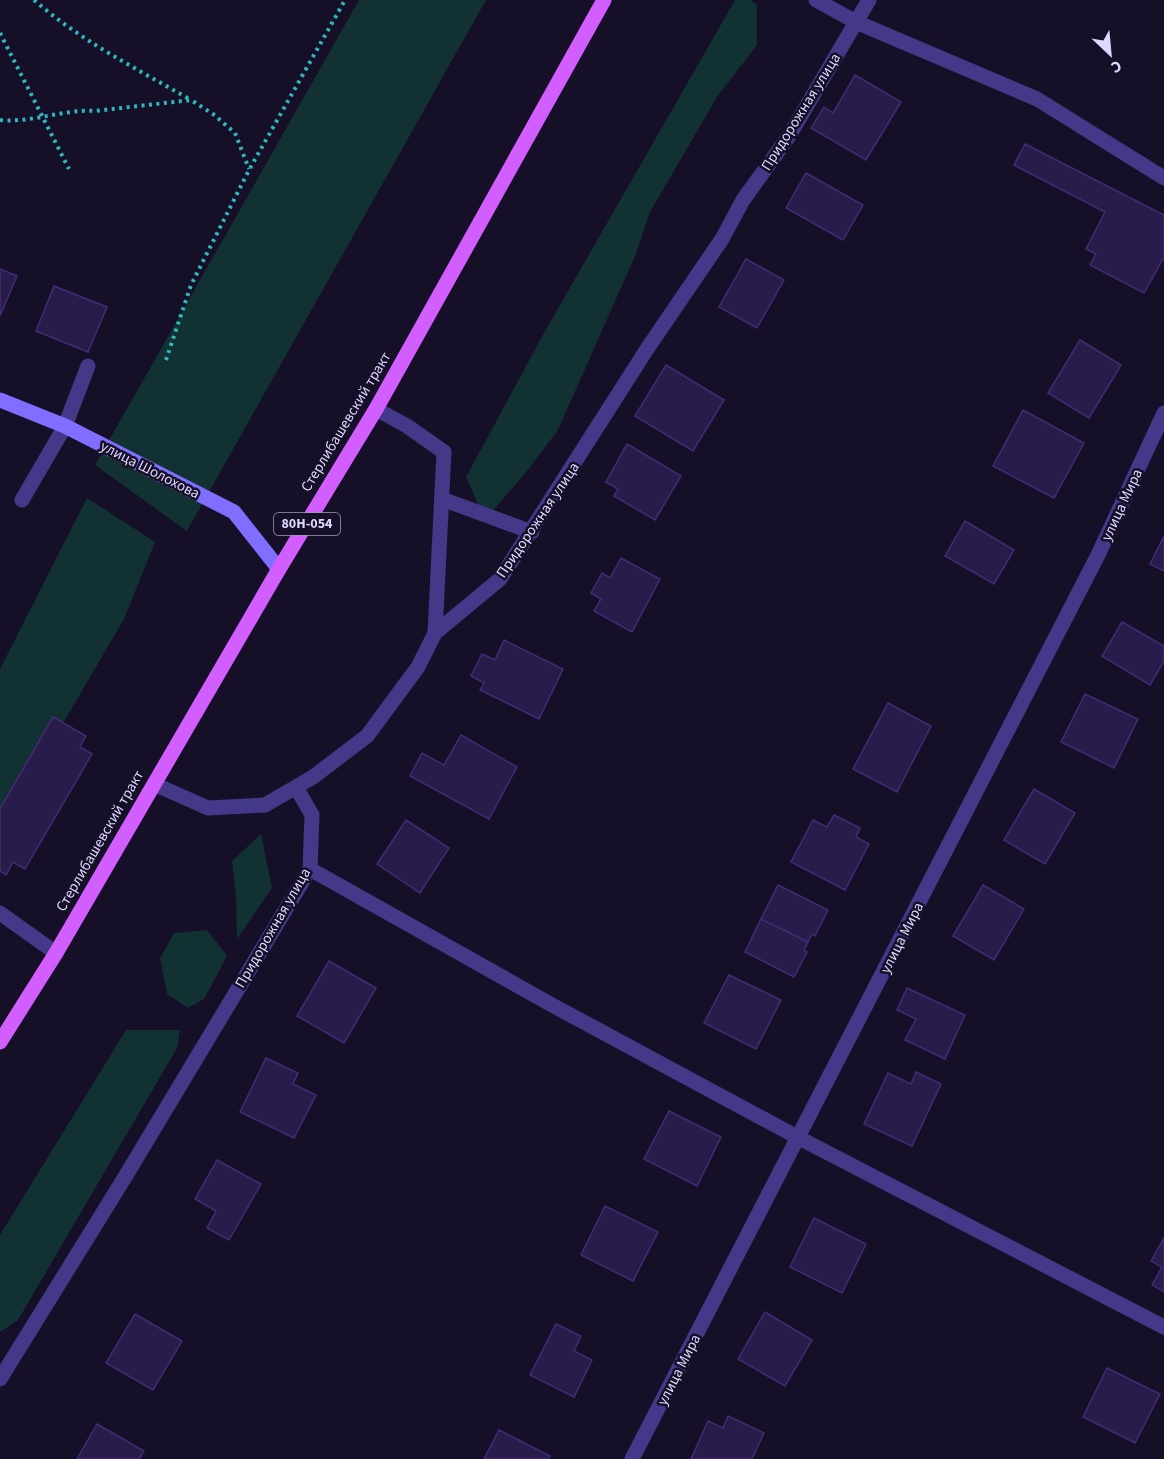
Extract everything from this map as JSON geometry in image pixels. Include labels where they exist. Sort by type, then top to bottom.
[{"type":"main road","name":"Стерлибашевский тракт","points":[[0,1042],[56,953],[279,569],[376,410],[604,0]]},
{"type":"street","points":[[816,0],[856,22],[1036,99],[1164,178]]},
{"type":"street","name":"Придорожная улица","points":[[2,1373],[126,1177],[310,869],[312,815],[296,786],[313,777],[367,736],[418,667],[435,633],[500,579],[647,350],[722,239],[742,200],[789,136],[869,0]]},
{"type":"street","points":[[22,500],[65,426],[88,366]]},
{"type":"street","name":"улица Шолохова","points":[[0,400],[65,426],[234,512],[279,569]]},
{"type":"street","points":[[376,410],[407,426],[444,452],[435,633]]},
{"type":"street","name":"улица Мира","points":[[632,1459],[1098,555],[1164,413]]},
{"type":"street","points":[[442,499],[532,532]]},
{"type":"street","points":[[154,784],[208,808],[265,805],[296,786]]},
{"type":"street","points":[[310,869],[552,1005],[799,1138],[1164,1327]]},
{"type":"street","points":[[0,913],[56,953]]},
{"type":"path","points":[[34,0],[48,13],[99,48],[213,114],[236,133],[249,170]]},
{"type":"path","points":[[166,360],[191,285],[249,170],[345,0]]},
{"type":"path","points":[[0,33],[69,169]]},
{"type":"path","points":[[0,120],[14,122],[79,110],[95,111],[191,100]]},
{"type":"green space","points":[[359,0],[486,0],[187,531],[95,465]]},
{"type":"green space","points":[[735,0],[751,0],[757,5],[757,45],[717,97],[650,212],[635,256],[558,430],[485,520],[466,477],[544,333]]},
{"type":"green space","points":[[87,498],[155,542],[124,619],[0,831],[0,669]]},
{"type":"green space","points":[[261,834],[272,888],[237,939],[232,861]]},
{"type":"green space","points":[[207,930],[227,956],[204,999],[188,1008],[167,994],[160,958],[174,933]]},
{"type":"green space","points":[[126,1030],[180,1030],[177,1048],[18,1320],[0,1332],[0,1235]]},
{"type":"building","points":[[855,75],[901,102],[866,160],[811,128],[824,107],[833,113]]},
{"type":"building","points":[[1025,144],[1164,215],[1164,257],[1144,293],[1090,265],[1096,254],[1086,249],[1105,212],[1014,165]]},
{"type":"building","points":[[806,173],[863,205],[843,240],[786,208]]},
{"type":"building","points":[[746,259],[784,280],[757,328],[719,307]]},
{"type":"building","points":[[0,269],[17,276],[0,316]]},
{"type":"building","points":[[54,286],[107,307],[88,352],[36,331]]},
{"type":"building","points":[[1080,340],[1121,365],[1089,418],[1048,393]]},
{"type":"building","points":[[666,365],[724,400],[693,451],[635,416]]},
{"type":"building","points":[[1023,410],[1084,443],[1054,498],[993,466]]},
{"type":"building","points":[[627,444],[681,476],[655,520],[614,496],[618,489],[606,482]]},
{"type":"building","points":[[965,521],[1014,550],[994,584],[945,556]]},
{"type":"building","points":[[1164,536],[1164,571],[1150,564]]},
{"type":"building","points":[[621,558],[660,579],[632,632],[594,611],[601,599],[591,593],[602,573],[610,578]]},
{"type":"building","points":[[1122,622],[1164,646],[1164,661],[1150,685],[1102,656]]},
{"type":"building","points":[[504,640],[563,669],[539,719],[480,690],[484,683],[471,676],[482,654],[495,660]]},
{"type":"building","points":[[1085,694],[1138,719],[1114,768],[1061,742]]},
{"type":"building","points":[[888,703],[931,726],[897,792],[853,769]]},
{"type":"building","points":[[53,717],[86,736],[80,747],[92,754],[25,869],[13,862],[6,875],[0,871],[0,809]]},
{"type":"building","points":[[461,735],[517,767],[489,819],[410,776],[422,753],[444,765]]},
{"type":"building","points":[[1034,789],[1075,813],[1045,864],[1004,840]]},
{"type":"building","points":[[834,815],[860,828],[856,837],[869,844],[845,890],[791,862],[813,820],[827,827]]},
{"type":"building","points":[[406,820],[449,848],[420,893],[377,864]]},
{"type":"building","points":[[778,885],[828,910],[815,936],[812,934],[808,942],[761,919]]},
{"type":"building","points":[[983,885],[1024,909],[994,960],[953,936]]},
{"type":"building","points":[[761,919],[808,942],[804,950],[807,952],[794,977],[745,952]]},
{"type":"building","points":[[329,961],[376,988],[344,1043],[297,1016]]},
{"type":"building","points":[[729,975],[781,1000],[756,1049],[704,1023]]},
{"type":"building","points":[[907,988],[965,1015],[945,1059],[905,1040],[916,1019],[897,1010]]},
{"type":"building","points":[[266,1058],[298,1073],[293,1084],[316,1095],[294,1138],[240,1112]]},
{"type":"building","points":[[916,1072],[941,1084],[912,1146],[864,1124],[888,1073],[911,1084]]},
{"type":"building","points":[[669,1111],[721,1137],[697,1186],[644,1159]]},
{"type":"building","points":[[217,1160],[261,1184],[229,1240],[207,1228],[216,1211],[195,1199]]},
{"type":"building","points":[[605,1206],[658,1232],[633,1281],[581,1255]]},
{"type":"building","points":[[814,1218],[866,1244],[842,1293],[790,1267]]},
{"type":"building","points":[[1164,1238],[1164,1292],[1152,1285],[1162,1267],[1151,1261]]},
{"type":"building","points":[[765,1312],[812,1340],[785,1386],[738,1359]]},
{"type":"building","points":[[135,1314],[182,1341],[153,1390],[106,1363]]},
{"type":"building","points":[[556,1324],[581,1336],[574,1351],[592,1360],[574,1397],[530,1375]]},
{"type":"building","points":[[1107,1368],[1160,1394],[1135,1443],[1083,1417]]},
{"type":"building","points":[[728,1416],[764,1433],[752,1459],[691,1459],[708,1421],[723,1428]]},
{"type":"building","points":[[97,1424],[144,1451],[139,1459],[77,1459]]},
{"type":"building","points":[[499,1430],[550,1456],[548,1459],[484,1459]]}]
